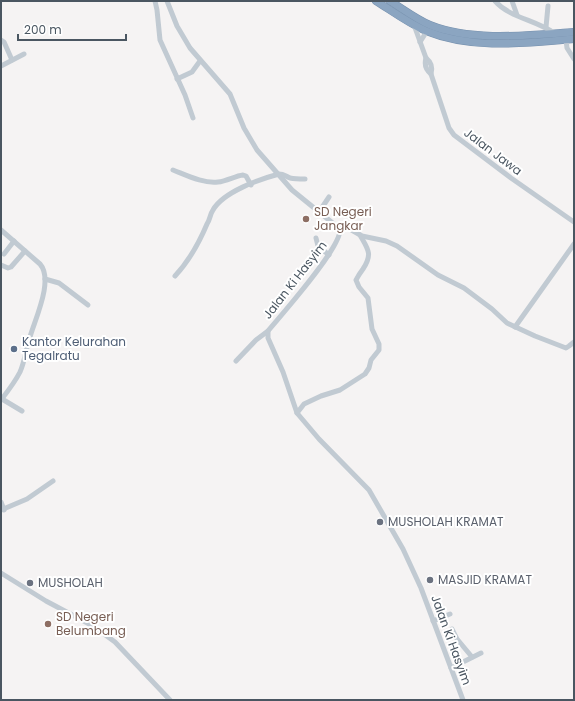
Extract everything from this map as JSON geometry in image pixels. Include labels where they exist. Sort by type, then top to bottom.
[{"type":"highway","points":[[376,1],[414,25],[427,31],[508,36],[574,32]]},
{"type":"highway","points":[[390,1],[445,33],[484,44],[574,39]]},
{"type":"street","points":[[155,1],[158,10],[160,40],[193,118]]},
{"type":"street","points":[[167,1],[180,32],[190,48],[230,94],[244,128],[257,150],[292,190],[340,229],[343,227],[348,228],[359,235],[386,240],[398,246],[438,276],[464,288],[515,327],[566,348],[574,342]]},
{"type":"street","points":[[495,1],[506,10],[546,27],[554,33]]},
{"type":"street","points":[[512,1],[517,15]]},
{"type":"street","points":[[546,27],[548,6]]},
{"type":"street","name":"Jalan Jawa","points":[[414,25],[426,58],[424,63],[431,74],[449,128],[454,135],[511,178],[574,222]]},
{"type":"street","points":[[420,42],[427,31]]},
{"type":"street","points":[[1,40],[4,42],[12,60]]},
{"type":"street","points":[[566,40],[567,48],[574,59]]},
{"type":"street","points":[[1,66],[24,54]]},
{"type":"street","points":[[177,79],[192,72],[200,61]]},
{"type":"street","points":[[172,170],[193,178],[214,182],[243,175],[246,176],[251,185]]},
{"type":"street","points":[[175,276],[188,261],[216,205],[227,195],[279,174],[284,174],[287,177],[295,179],[305,179]]},
{"type":"street","points":[[319,212],[328,197]]},
{"type":"street","name":"Jalan Ki Hasyim","points":[[340,229],[340,234],[329,255],[268,331],[268,338],[283,372],[297,413],[373,496],[403,549],[413,569],[463,700]]},
{"type":"street","points":[[1,230],[42,266],[45,272],[41,308],[30,336],[22,367],[16,379],[1,400],[22,411]]},
{"type":"street","points":[[297,413],[304,404],[340,390],[365,374],[370,368],[371,360],[379,350],[379,344],[372,329],[368,298],[359,287],[356,280],[370,254],[359,235]]},
{"type":"street","points":[[316,238],[318,246],[329,255]]},
{"type":"street","points":[[4,254],[14,241]]},
{"type":"street","points":[[515,327],[574,244]]},
{"type":"street","points":[[1,265],[8,268],[11,267],[25,251]]},
{"type":"street","points":[[45,279],[59,283],[88,305]]},
{"type":"street","points":[[236,361],[256,340],[268,331]]},
{"type":"street","points":[[1,502],[2,510],[27,499],[53,481]]},
{"type":"street","points":[[1,573],[46,601],[93,626],[115,642],[170,700]]},
{"type":"street","points":[[433,621],[450,614]]},
{"type":"street","points":[[452,629],[457,639],[472,657]]},
{"type":"street","points":[[451,668],[481,653]]},
{"type":"place","name":"SD Negeri Jangkar","points":[[306,219]]},
{"type":"place","name":"Kantor Kelurahan Tegalratu","points":[[14,349]]},
{"type":"place","name":"MUSHOLAH KRAMAT","points":[[380,522]]},
{"type":"place","name":"MASJID KRAMAT","points":[[430,580]]},
{"type":"place","name":"MUSHOLAH","points":[[30,583]]},
{"type":"place","name":"SD Negeri Belumbang","points":[[48,624]]}]
